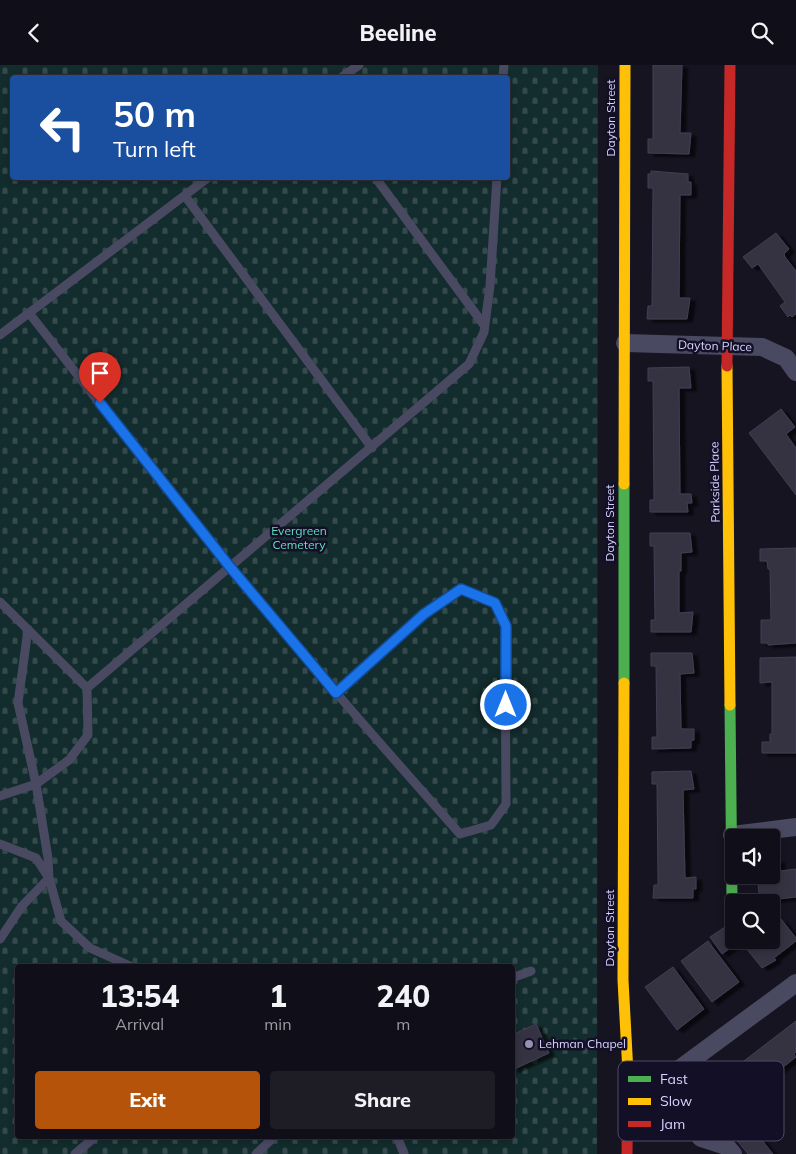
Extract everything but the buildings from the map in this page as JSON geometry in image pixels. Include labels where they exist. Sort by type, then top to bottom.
[{"type":"street","name":"Dayton Street","points":[[625,65],[623,980],[628,1061]]},
{"type":"street","name":"Parkside Place","points":[[730,65],[727,346],[732,829]]},
{"type":"street","name":"Dayton Place","points":[[624,343],[762,347],[786,358],[796,372]]},
{"type":"street","points":[[780,829],[796,827]]},
{"type":"street","points":[[690,1061],[796,983]]},
{"type":"street","name":"Dayton Street","points":[[627,1154],[628,1141]]},
{"type":"street","points":[[710,1141],[726,1146],[733,1154]]},
{"type":"lane","points":[[345,75],[359,65]]},
{"type":"lane","points":[[0,335],[206,180]]},
{"type":"lane","points":[[377,180],[484,325]]},
{"type":"lane","points":[[88,688],[469,364],[484,325],[490,286],[497,180]]},
{"type":"lane","points":[[185,196],[372,448]]},
{"type":"lane","points":[[29,313],[230,567],[336,693],[460,834],[492,825],[506,804],[506,626],[495,603],[461,589],[424,614],[336,693]]},
{"type":"lane","points":[[0,601],[88,688],[88,735],[69,760],[36,784],[0,796]]},
{"type":"lane","points":[[28,629],[18,703],[36,784],[48,858],[49,878],[61,921],[90,948],[126,964]]},
{"type":"lane","points":[[0,844],[36,858],[49,878]]},
{"type":"lane","points":[[0,939],[22,906],[49,878]]},
{"type":"lane","points":[[515,977],[531,971]]},
{"type":"lane","points":[[76,1154],[93,1139]]},
{"type":"lane","points":[[256,1154],[272,1139]]},
{"type":"lane","points":[[398,1139],[404,1154]]},
{"type":"green space","name":"Evergreen Cemetery","points":[[0,65],[598,65],[597,1154],[0,1154]]},
{"type":"traffic: fast","points":[[624,484],[624,683]]},
{"type":"traffic: fast","points":[[730,705],[732,894]]},
{"type":"traffic: slow","points":[[624,484],[625,65]]},
{"type":"traffic: slow","points":[[727,366],[730,705]]},
{"type":"traffic: slow","points":[[624,683],[623,980],[627,1061]]},
{"type":"traffic: jam","points":[[727,366],[730,65]]},
{"type":"traffic: jam","points":[[627,1141],[627,1154]]},
{"type":"place","name":"Lehman Chapel","points":[[529,1044]]},
{"type":"route","points":[[100,403],[230,567],[336,693],[424,614],[461,589],[495,603],[506,626],[506,705]]}]
